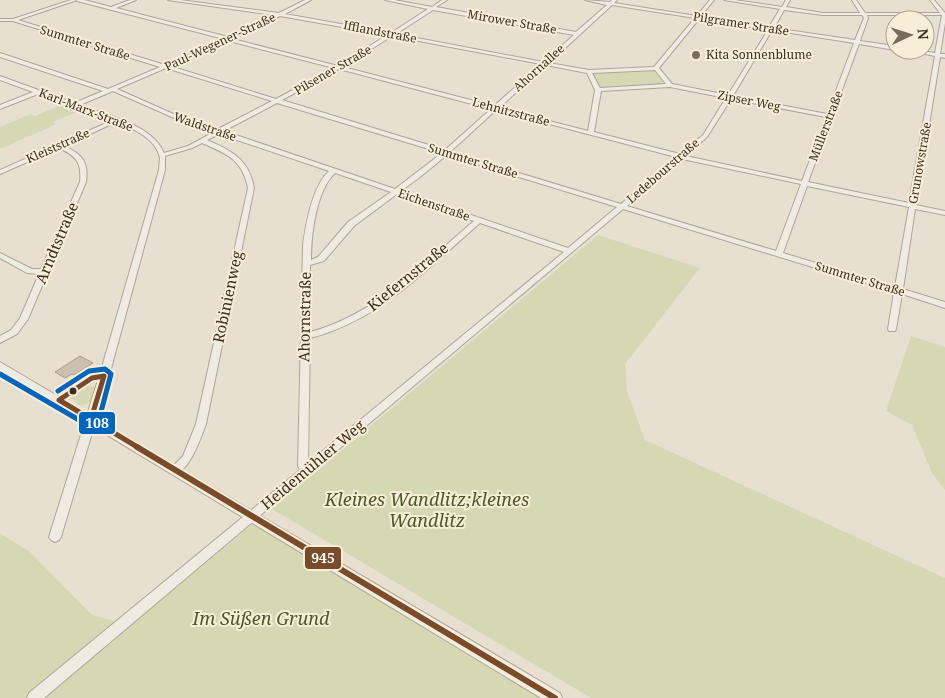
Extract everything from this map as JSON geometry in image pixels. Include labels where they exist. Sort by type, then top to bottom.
[{"type":"street","points":[[0,25],[75,0]]},
{"type":"street","name":"Lehnitzstraße","points":[[80,0],[682,156],[945,213]]},
{"type":"street","points":[[112,8],[134,0]]},
{"type":"street","name":"Ifflandstraße","points":[[170,0],[281,14],[589,72]]},
{"type":"street","name":"Paul-Wegener-Straße","points":[[75,105],[229,39],[310,0]]},
{"type":"street","name":"Mirower Straße","points":[[387,0],[577,34]]},
{"type":"street","name":"Pilsener Straße","points":[[163,155],[178,152],[203,141],[340,67],[435,8],[444,0]]},
{"type":"street","name":"Pilgramer Straße","points":[[587,0],[613,2],[885,46]]},
{"type":"street","points":[[591,133],[598,90],[589,72],[656,68],[696,17],[704,12],[712,0]]},
{"type":"street","points":[[726,0],[823,14],[944,14]]},
{"type":"street","name":"Ledebourstraße","points":[[592,233],[705,136],[788,0]]},
{"type":"street","points":[[854,0],[863,14]]},
{"type":"street","points":[[932,0],[944,14]]},
{"type":"street","name":"Ahornallee","points":[[306,264],[321,259],[351,224],[418,176],[446,153],[613,2]]},
{"type":"street","name":"Müllerstraße","points":[[779,254],[858,42],[866,18],[863,14]]},
{"type":"street","name":"Grunowstraße","points":[[892,329],[913,206],[942,56],[944,14]]},
{"type":"street","name":"Summter Straße","points":[[0,20],[13,20],[945,305]]},
{"type":"street","name":"Waldstraße","points":[[0,54],[111,90],[160,111],[299,158]]},
{"type":"street","points":[[656,68],[670,86]]},
{"type":"street","name":"Karl-Marx-Straße","points":[[0,78],[144,132],[163,155]]},
{"type":"street","name":"Zipser Weg","points":[[598,90],[670,86],[829,116]]},
{"type":"street","points":[[0,107],[38,92]]},
{"type":"street","name":"Kleiststraße","points":[[0,172],[116,120]]},
{"type":"street","name":"Robinienweg","points":[[174,470],[187,458],[201,424],[251,188],[246,168],[238,159],[203,141]]},
{"type":"street","name":"Arndtstraße","points":[[0,340],[14,332],[22,323],[83,182],[85,171],[82,162],[77,156],[59,146]]},
{"type":"street","points":[[55,538],[104,376],[161,175],[163,155]]},
{"type":"street","name":"Eichenstraße","points":[[299,158],[570,251]]},
{"type":"street","name":"Ahornstraße","points":[[307,469],[303,466],[306,264],[309,222],[327,175],[334,170]]},
{"type":"street","name":"Kiefernstraße","points":[[305,336],[348,322],[378,304],[479,220]]},
{"type":"street","name":"Heidemühler Weg","points":[[34,698],[592,233]]},
{"type":"street","points":[[0,255],[30,270],[44,272]]},
{"type":"street","points":[[0,365],[554,698]]},
{"type":"street","points":[[59,400],[92,378],[104,376]]},
{"type":"green space","points":[[654,70],[665,84],[663,86],[601,89],[592,75],[592,73]]},
{"type":"green space","points":[[63,104],[68,107],[66,108],[71,107],[79,111],[53,122],[57,124],[0,149],[0,127],[31,114],[35,116]]},
{"type":"green space","name":"Kleines Wandlitz;kleines Wandlitz","points":[[598,235],[700,268],[625,364],[627,391],[645,440],[945,578],[945,698],[591,698],[272,509]]},
{"type":"green space","points":[[911,336],[945,347],[945,490],[932,473],[912,425],[886,411]]},
{"type":"green space","points":[[84,386],[96,387],[92,401],[82,406],[76,403],[77,401],[69,398]]},
{"type":"green space","name":"Im Süßen Grund","points":[[256,521],[549,698],[0,698],[0,533],[30,552],[92,615],[117,622],[49,693]]},
{"type":"building","points":[[80,356],[93,363],[74,375],[72,374],[65,378],[55,372]]},
{"type":"transit line","name":"108","points":[[0,374],[91,427],[98,423],[111,374],[105,369],[89,371],[58,391]]},
{"type":"transit line","name":"945","points":[[104,376],[91,419],[59,400],[92,378],[104,376]]},
{"type":"transit line","name":"945","points":[[91,419],[555,698]]},
{"type":"place","name":"Kita Sonnenblume","points":[[696,55]]}]
